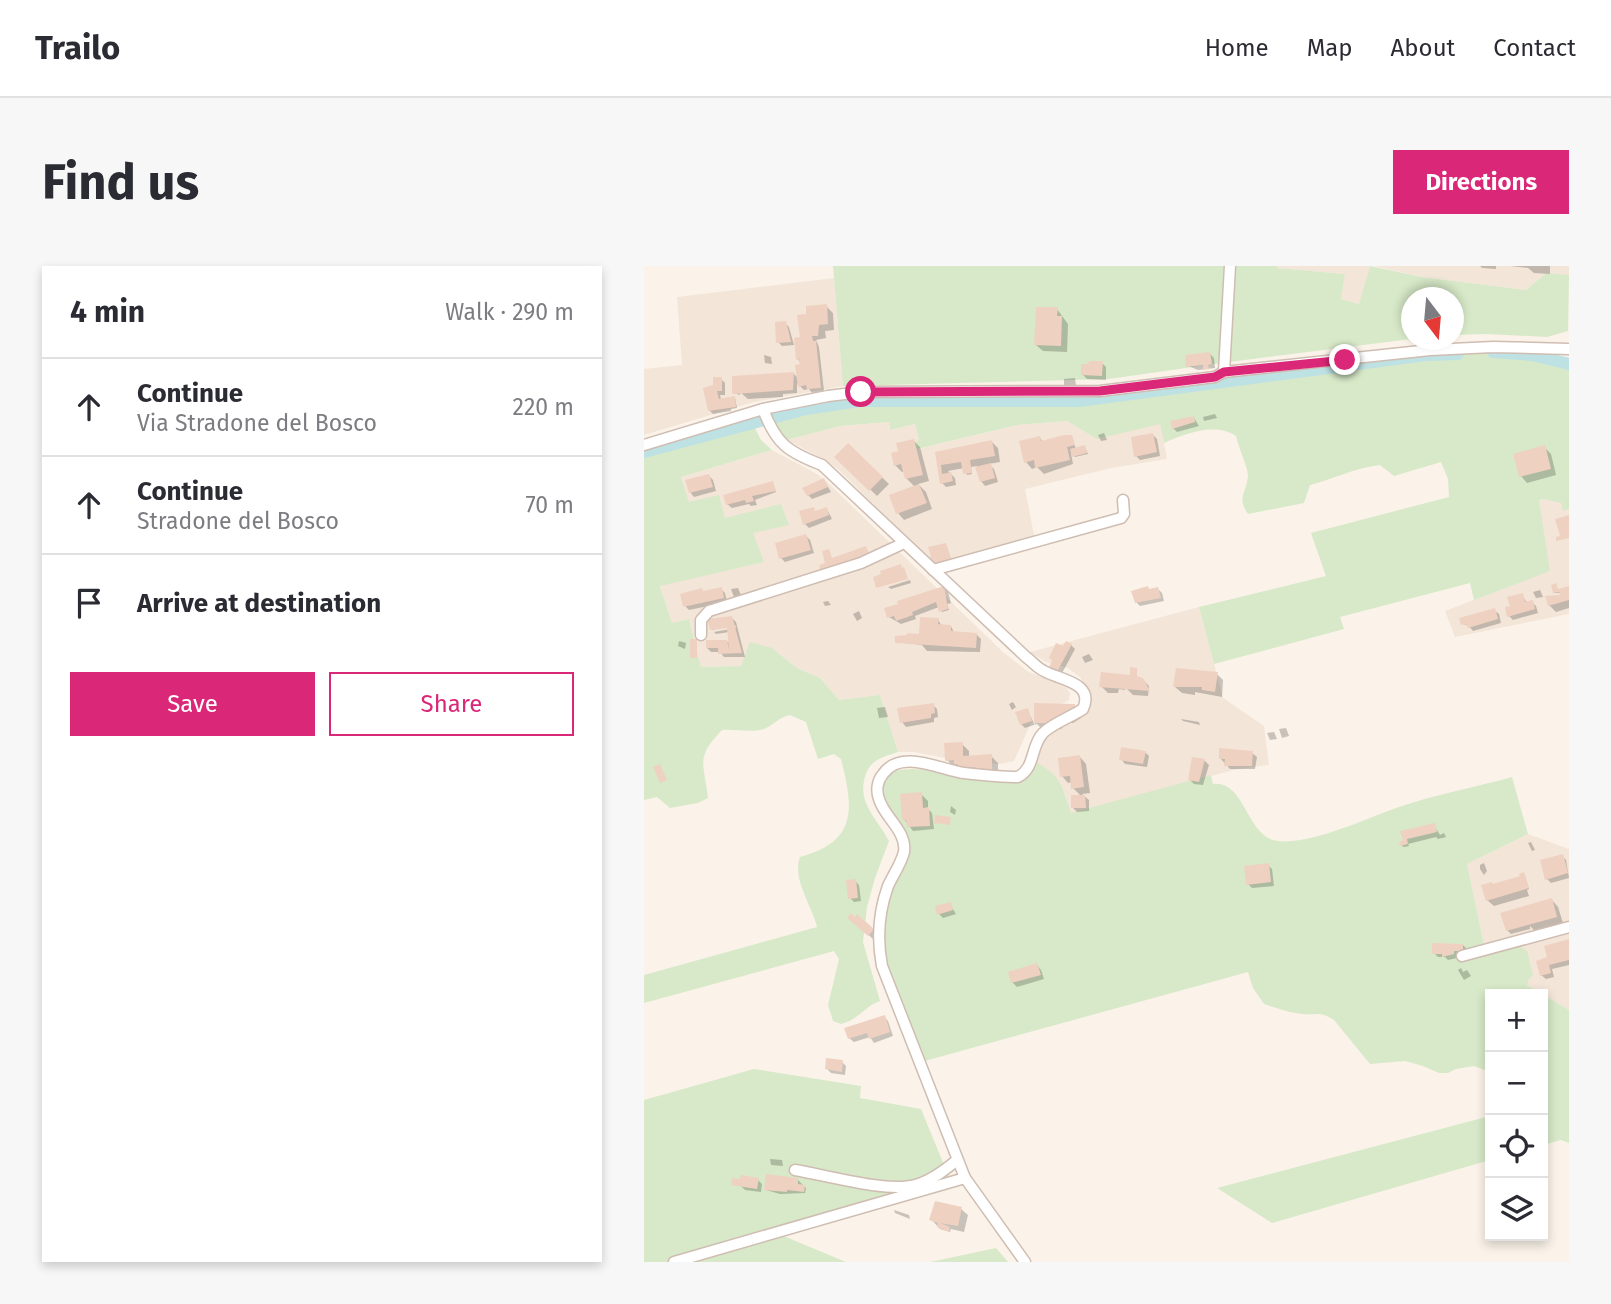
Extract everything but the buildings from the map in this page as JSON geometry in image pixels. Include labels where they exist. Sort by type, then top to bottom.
[{"type":"street","points":[[1224,372],[1230,266]]},
{"type":"street","points":[[644,442],[792,402],[861,392],[1100,391],[1215,377],[1224,372],[1442,349],[1569,349]]},
{"type":"street","points":[[764,409],[770,428],[788,450],[822,465],[833,474],[1035,665],[1044,672],[1073,682],[1085,694],[1083,709],[1043,733],[1030,767],[1018,777],[963,773],[916,762],[895,765],[886,770],[880,777],[877,795],[886,814],[900,832],[904,849],[885,896],[879,944],[882,966],[965,1178],[1026,1262]]},
{"type":"street","points":[[933,569],[1121,518],[1124,514],[1123,500]]},
{"type":"street","points":[[701,635],[701,620],[709,611],[861,563],[904,543]]},
{"type":"street","points":[[1462,956],[1569,927]]},
{"type":"street","points":[[795,1170],[888,1187],[912,1186],[927,1181],[957,1160]]},
{"type":"street","points":[[674,1262],[965,1178]]},
{"type":"shaded area","points":[[1277,266],[1370,266],[1360,304],[1340,299],[1345,274]]},
{"type":"shaded area","points":[[1374,266],[1569,266],[1569,275],[1546,273],[1526,290],[1422,277]]},
{"type":"shaded area","points":[[834,278],[843,386],[754,402],[644,435],[644,369],[682,365],[677,297]]},
{"type":"shaded area","points":[[1067,421],[1097,439],[1160,423],[1167,459],[1111,468],[1025,489],[1035,540],[935,565],[839,470],[787,440],[840,426],[889,422],[892,430],[915,424],[919,440],[914,450],[1017,425]]},
{"type":"shaded area","points":[[772,450],[817,474],[828,483],[1003,652],[1027,671],[1067,688],[1070,693],[1069,700],[1031,723],[1014,761],[1000,764],[898,752],[880,695],[839,700],[820,678],[797,668],[772,648],[741,666],[701,667],[689,619],[672,623],[660,585],[764,562],[724,518],[689,502],[681,477]]},
{"type":"shaded area","points":[[1539,500],[1561,503],[1563,510],[1569,509],[1569,614],[1455,637],[1445,611],[1549,571]]},
{"type":"shaded area","points":[[1199,607],[1223,698],[1264,726],[1269,765],[1237,769],[1070,814],[1065,794],[1033,760],[1040,741],[1081,712],[1086,688],[1080,677],[1068,668],[1046,662],[1030,652]]},
{"type":"shaded area","points":[[1528,834],[1569,849],[1569,1010],[1548,998],[1548,989],[1534,989],[1527,985],[1528,979],[1484,945],[1467,864]]},
{"type":"green space","points":[[833,266],[1277,266],[1345,274],[1341,299],[1359,304],[1370,266],[1422,277],[1526,290],[1546,273],[1569,275],[1568,331],[1547,337],[1464,335],[1464,287],[1401,287],[1401,340],[1109,379],[843,386]]},
{"type":"green space","points":[[1486,350],[1535,354],[1551,363],[1569,367],[1569,509],[1563,511],[1561,503],[1539,500],[1550,571],[1474,600],[1470,583],[1340,617],[1344,629],[1214,664],[1199,607],[1326,576],[1311,533],[1449,497],[1448,479],[1441,462],[1394,476],[1380,465],[1361,469],[1310,485],[1304,503],[1248,514],[1242,499],[1248,472],[1236,436],[1218,430],[1200,431],[1164,443],[1160,424],[1097,439],[1067,421],[1017,425],[913,450],[914,444],[919,440],[915,424],[891,430],[889,422],[840,426],[787,440],[767,416],[839,403],[1111,396],[1224,379],[1437,353]]},
{"type":"green space","points":[[751,420],[761,440],[772,450],[681,477],[689,502],[719,495],[725,518],[781,504],[789,525],[753,533],[764,562],[660,586],[672,623],[689,619],[701,667],[741,666],[750,642],[772,648],[797,668],[820,678],[839,700],[880,695],[898,752],[873,763],[867,771],[863,787],[866,803],[889,841],[867,907],[863,942],[880,1001],[841,1024],[833,1021],[828,1005],[839,959],[834,951],[644,1003],[644,975],[817,927],[799,875],[800,857],[833,842],[842,832],[847,820],[848,792],[841,759],[834,754],[818,759],[806,722],[790,715],[759,730],[722,730],[708,748],[703,761],[708,798],[698,803],[670,808],[657,797],[644,800],[644,452]]},
{"type":"green space","points":[[1033,760],[1050,772],[1059,782],[1071,813],[1211,775],[1213,784],[1224,785],[1233,791],[1252,821],[1267,838],[1278,841],[1323,835],[1416,802],[1512,777],[1528,834],[1467,864],[1484,945],[1518,945],[1527,951],[1533,975],[1527,985],[1534,989],[1485,989],[1485,1070],[1474,1066],[1439,1073],[1405,1061],[1370,1064],[1329,1017],[1321,1014],[1292,1013],[1264,1004],[1253,988],[1248,972],[921,1062],[890,980],[880,931],[903,851],[880,796],[881,780],[894,772],[909,769],[998,782],[1016,778]]},
{"type":"green space","points":[[1548,998],[1569,1010],[1569,1143],[1561,1140],[1548,1144]]},
{"type":"green space","points":[[754,1069],[861,1086],[860,1098],[921,1109],[951,1182],[774,1232],[846,1262],[644,1262],[644,1100]]},
{"type":"green space","points":[[1485,1117],[1485,1161],[1272,1223],[1217,1188]]},
{"type":"green space","points":[[996,1248],[1008,1262],[930,1262]]},
{"type":"waterway","points":[[1493,352],[1532,355],[1569,364]]},
{"type":"waterway","points":[[644,452],[806,409],[859,401],[1079,401],[1426,355],[1458,354]]},
{"type":"route","points":[[861,392],[1100,391],[1215,377],[1224,372],[1345,360]]}]
